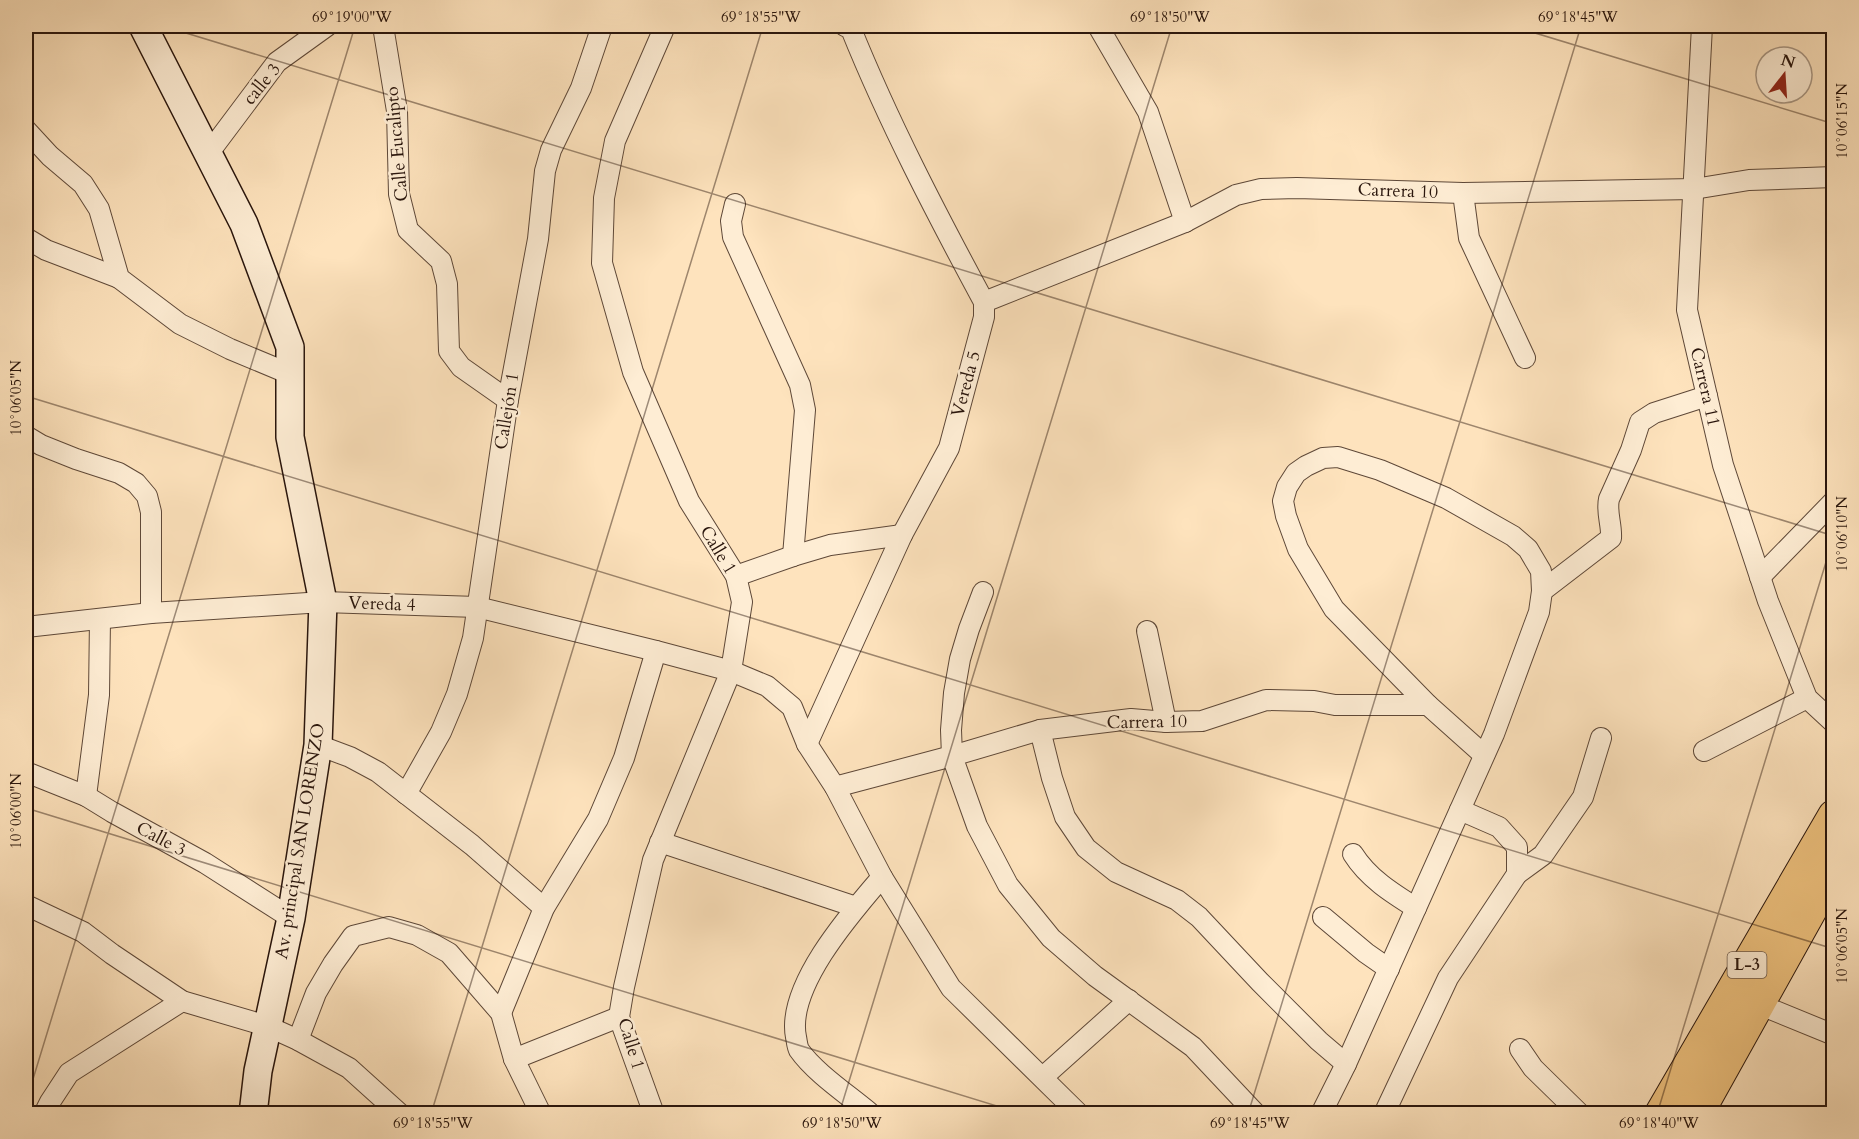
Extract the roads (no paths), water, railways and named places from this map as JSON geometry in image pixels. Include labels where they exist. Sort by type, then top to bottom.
[{"type":"main road","name":"Av. principal SAN LORENZO","points":[[143,26],[244,224],[290,347],[290,437],[323,602],[318,745],[291,918],[258,1071],[253,1113]]},
{"type":"main road","name":"L-3","points":[[1661,1113],[1833,816]]},
{"type":"main road","name":"L-3","points":[[1697,1113],[1833,868]]},
{"type":"street","name":"calle 3","points":[[208,154],[277,62],[327,26]]},
{"type":"street","name":"Calle Eucalipto","points":[[383,26],[397,111],[399,194],[408,230],[441,261],[447,284],[449,351],[461,367],[508,400]]},
{"type":"street","name":"Callejón 1","points":[[406,794],[441,732],[457,694],[473,638],[508,400],[538,239],[545,171],[551,150],[581,88],[602,26]]},
{"type":"street","name":"Calle 1","points":[[654,1113],[619,1017],[633,943],[653,860],[731,671],[742,602],[736,576],[689,501],[633,372],[602,263],[604,198],[615,141],[665,26]]},
{"type":"street","points":[[1098,26],[1148,112],[1185,222]]},
{"type":"street","name":"Carrera 11","points":[[1702,26],[1687,310],[1723,465],[1768,601],[1807,698],[1833,723]]},
{"type":"street","points":[[850,27],[907,154],[984,302]]},
{"type":"street","points":[[26,130],[50,156],[83,184],[99,209],[119,278]]},
{"type":"street","name":"Carrera 10","points":[[984,302],[1185,222],[1236,195],[1261,189],[1463,193],[1694,189],[1749,180],[1833,177]]},
{"type":"street","points":[[1463,193],[1469,238],[1525,358]]},
{"type":"street","points":[[735,204],[731,221],[734,237],[800,385],[805,410],[793,556]]},
{"type":"street","points":[[26,238],[46,250],[119,278],[180,324],[230,349],[290,374]]},
{"type":"street","name":"Vereda 5","points":[[807,744],[903,535],[949,448],[984,317],[984,302]]},
{"type":"street","points":[[1542,591],[1611,538],[1609,499],[1631,450],[1640,422],[1654,413],[1707,396]]},
{"type":"street","points":[[26,436],[41,445],[76,459],[119,473],[136,483],[147,496],[151,512],[151,613]]},
{"type":"street","points":[[1321,1113],[1346,1064],[1494,734],[1539,612],[1542,591],[1540,571],[1528,549],[1513,536],[1446,498],[1380,470],[1338,457],[1323,458],[1306,466],[1296,473],[1287,487],[1283,501],[1298,549],[1334,609],[1428,705],[1484,755]]},
{"type":"street","points":[[1760,577],[1833,501]]},
{"type":"street","points":[[736,576],[830,545],[903,535]]},
{"type":"street","points":[[983,592],[969,629],[958,671],[951,730],[952,756],[977,826],[1008,885],[1051,938],[1095,975],[1193,1047],[1256,1113]]},
{"type":"street","name":"Vereda 4","points":[[26,627],[151,613],[323,602],[477,607],[731,671],[767,686],[792,706],[807,744],[835,787],[882,877],[951,988],[1079,1113]]},
{"type":"street","points":[[87,796],[99,695],[100,619]]},
{"type":"street","points":[[1147,631],[1166,722]]},
{"type":"street","points":[[501,1013],[544,908],[598,819],[624,758],[656,651]]},
{"type":"street","points":[[1704,752],[1807,698]]},
{"type":"street","name":"Carrera 10","points":[[835,787],[1041,730],[1131,719],[1166,722],[1202,721],[1266,700],[1314,701],[1335,705],[1428,705]]},
{"type":"street","points":[[1041,730],[1052,778],[1065,817],[1086,848],[1116,873],[1177,900],[1199,918],[1318,1041],[1346,1064]]},
{"type":"street","points":[[1384,1113],[1448,978],[1517,874],[1543,855],[1583,797],[1601,738]]},
{"type":"street","points":[[318,745],[369,767],[472,845],[544,908]]},
{"type":"street","name":"Calle 3","points":[[26,772],[87,796],[205,862],[291,918]]},
{"type":"street","points":[[1460,810],[1499,827],[1517,848],[1517,874]]},
{"type":"street","points":[[660,842],[856,907]]},
{"type":"street","points":[[1353,854],[1361,868],[1372,878],[1416,908]]},
{"type":"street","points":[[871,1113],[816,1068],[798,1048],[794,1026],[799,996],[816,963],[856,907],[882,877]]},
{"type":"street","points":[[26,905],[83,932],[182,1001],[267,1026],[349,1068],[400,1113]]},
{"type":"street","points":[[1323,917],[1365,953],[1389,969]]},
{"type":"street","points":[[298,1040],[316,993],[353,936],[388,927],[417,935],[449,954],[501,1013],[514,1059],[541,1113]]},
{"type":"street","points":[[1042,1077],[1129,1000]]},
{"type":"street","points":[[45,1113],[69,1073],[182,1001]]},
{"type":"street","points":[[1758,1004],[1833,1035]]},
{"type":"street","points":[[514,1059],[619,1017]]},
{"type":"street","points":[[1520,1049],[1533,1068],[1580,1113]]}]
